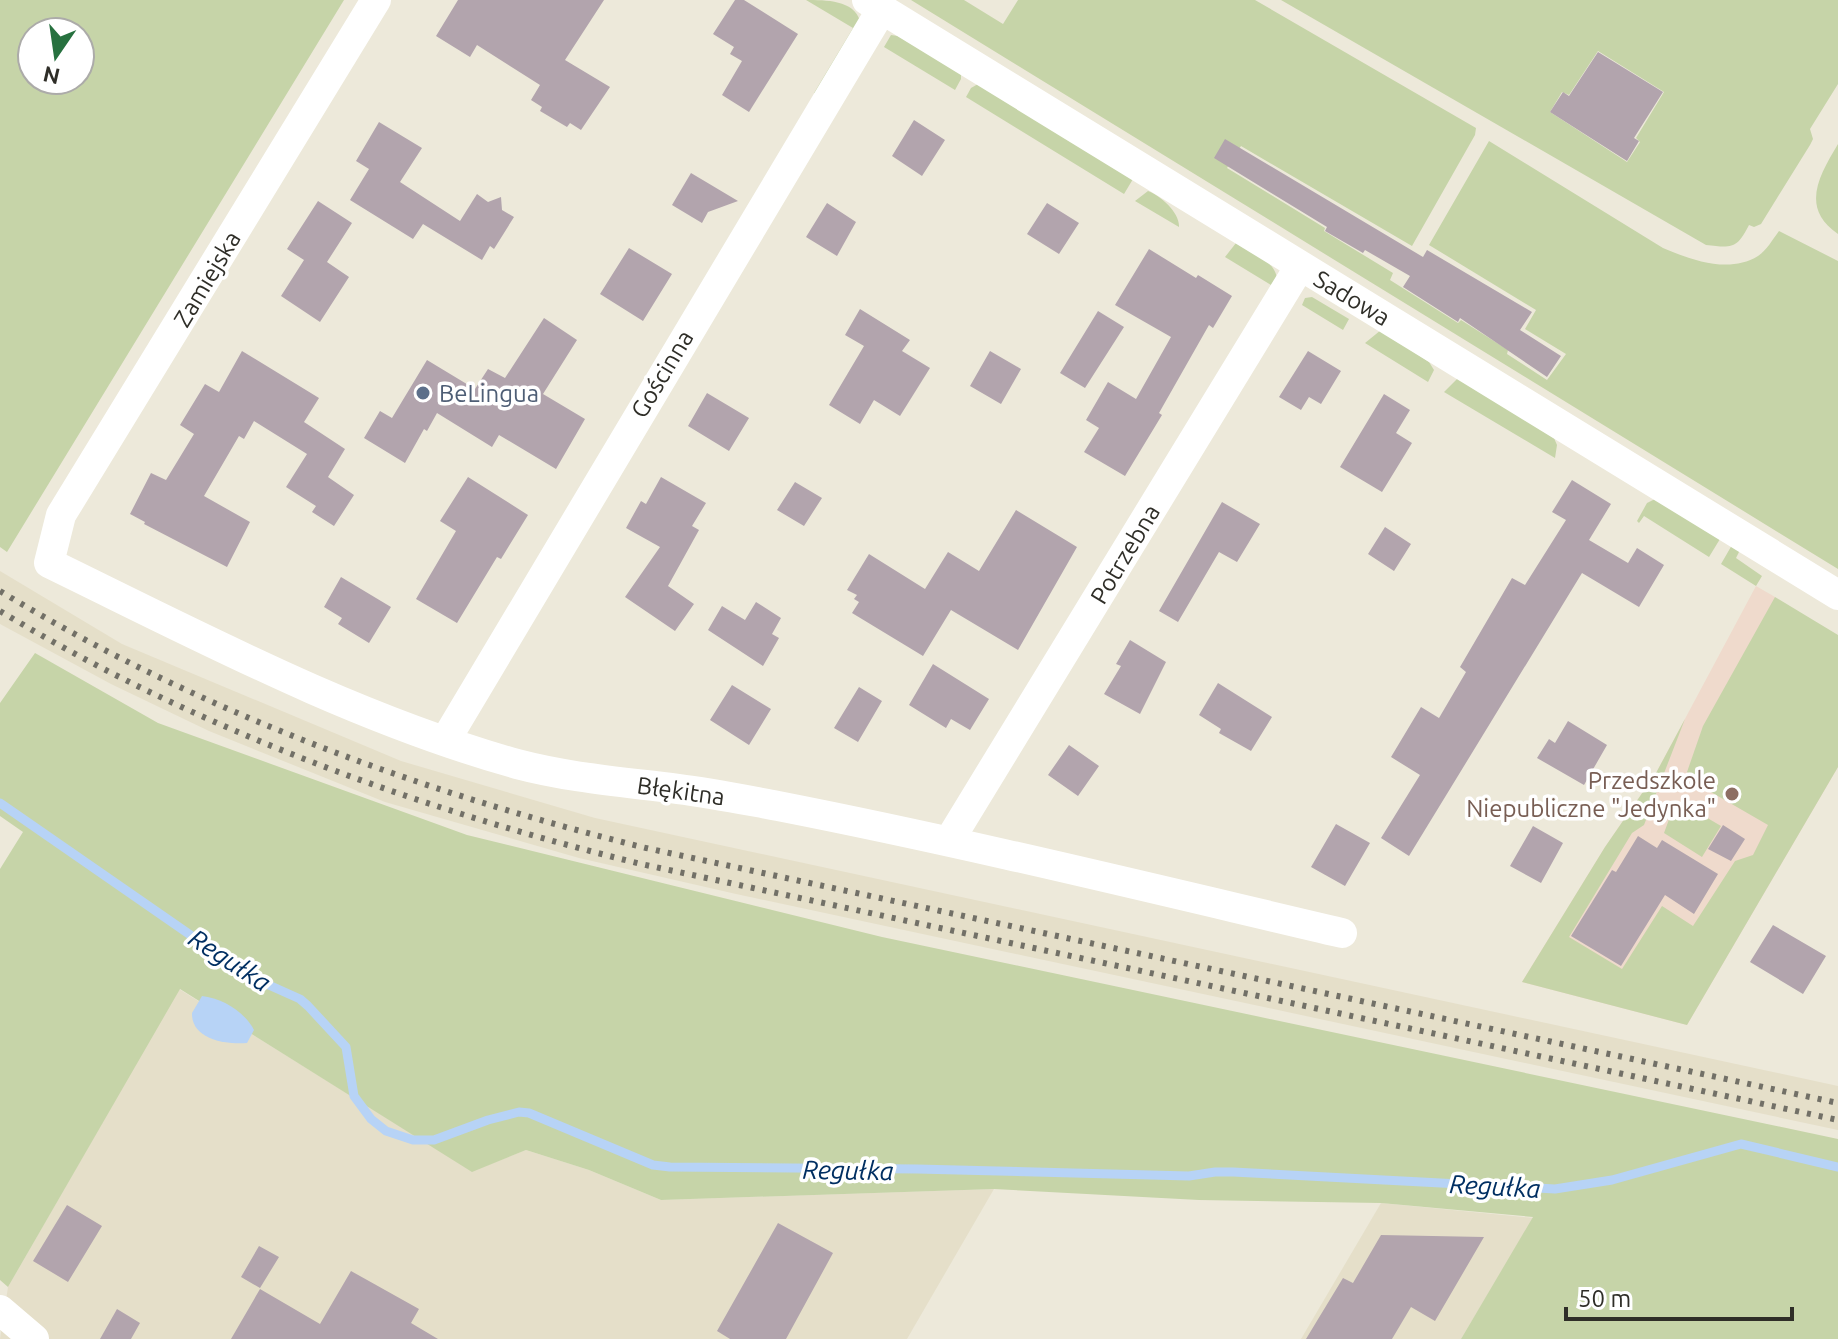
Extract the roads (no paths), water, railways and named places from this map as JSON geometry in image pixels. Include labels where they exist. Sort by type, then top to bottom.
[{"type":"street","name":"Zamiejska","points":[[49,563],[61,515],[376,0]]},
{"type":"street","name":"Sadowa","points":[[874,4],[1838,595]]},
{"type":"street","name":"Gościnna","points":[[445,741],[874,4]]},
{"type":"street","name":"Potrzebna","points":[[949,841],[1300,266]]},
{"type":"street","name":"Błękitna","points":[[49,563],[333,698],[445,741],[558,774],[682,789],[949,841],[1342,933]]},
{"type":"street","points":[[0,1310],[34,1339]]},
{"type":"water","points":[[202,996],[225,1003],[245,1017],[254,1030],[247,1043],[220,1041],[197,1029],[192,1013]]},
{"type":"waterway","name":"Regułka","points":[[0,803],[251,977],[300,999],[346,1047],[354,1096],[371,1119],[386,1131],[413,1140],[434,1140],[519,1112],[529,1113],[653,1165],[670,1167],[1189,1176],[1233,1172],[1555,1189],[1612,1180],[1741,1144],[1838,1167]]},
{"type":"railway","points":[[0,591],[153,674],[232,711],[395,774],[562,826],[646,848],[1838,1103]]},
{"type":"railway","points":[[0,611],[75,654],[231,729],[392,791],[558,842],[641,864],[1838,1120]]},
{"type":"place","name":"BeLingua","points":[[423,393]]},
{"type":"place","name":"Przedszkole Niepubliczne \"Jedynka\"","points":[[1732,794]]}]
